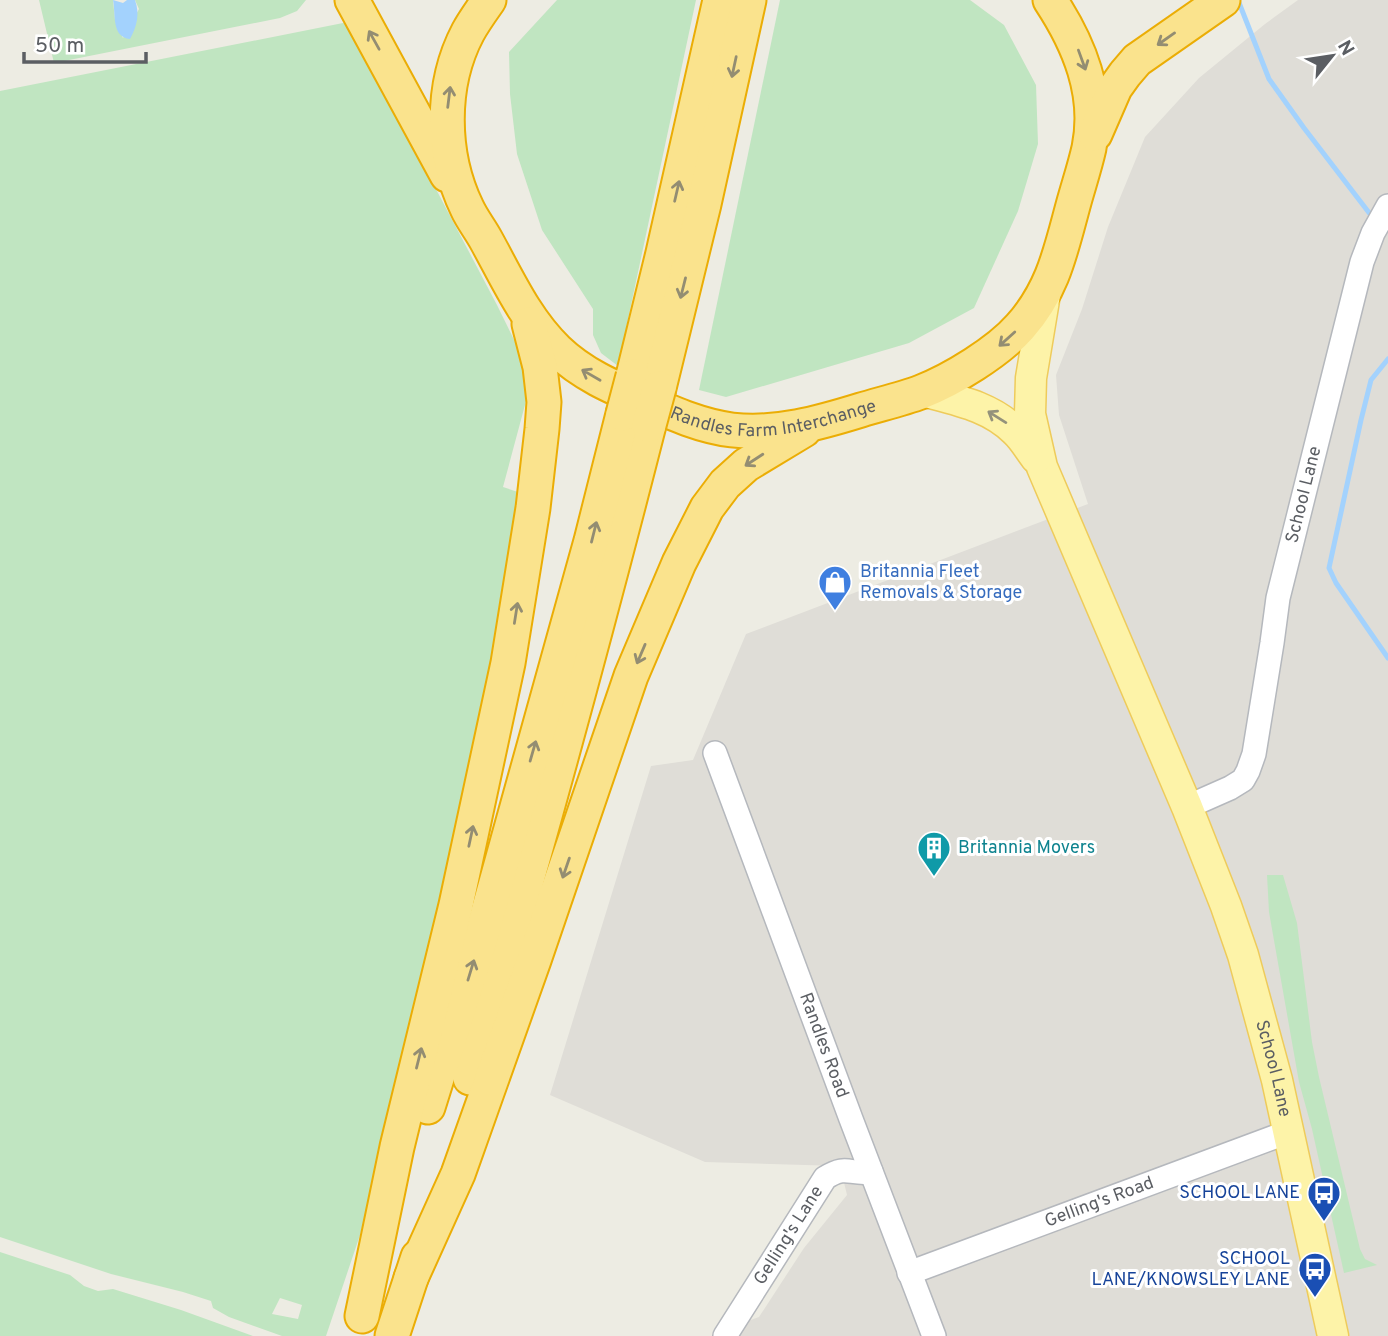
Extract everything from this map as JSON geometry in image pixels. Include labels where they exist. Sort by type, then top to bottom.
[{"type":"highway","points":[[352,0],[444,170],[467,206]]},
{"type":"highway","name":"Randles Farm Interchange","points":[[489,0],[467,34],[452,76],[447,117],[450,151],[467,206],[526,314],[557,350],[588,375],[685,419],[748,431],[812,425],[923,391],[993,352],[1020,327],[1045,294],[1054,272],[1091,134],[1091,101],[1084,66],[1066,24],[1051,0]]},
{"type":"highway","points":[[646,382],[663,253],[720,0]]},
{"type":"highway","points":[[358,1326],[479,944],[563,644],[707,190],[749,0]]},
{"type":"highway","points":[[1089,149],[1105,108],[1125,74],[1137,60],[1223,0]]},
{"type":"highway","points":[[358,1326],[397,1147],[456,905],[508,663],[533,508],[544,402],[540,367],[526,314]]},
{"type":"highway","points":[[392,1336],[522,899],[591,650],[636,420]]},
{"type":"highway","points":[[411,1278],[458,1174],[631,676],[679,563],[707,508],[725,484],[746,465],[812,425]]},
{"type":"main road","name":"School Lane","points":[[1045,294],[1031,378],[1030,414],[1042,467],[1187,807],[1243,955],[1288,1132],[1333,1336]]},
{"type":"main road","name":"School Lane","points":[[923,391],[971,404],[998,416],[1017,432],[1042,467]]},
{"type":"street","name":"School Lane","points":[[1187,807],[1243,780],[1254,754],[1278,598],[1362,262],[1386,209]]},
{"type":"street","name":"Randles Road","points":[[715,753],[934,1336]]},
{"type":"street","name":"Gelling's Road","points":[[909,1273],[1288,1132]]},
{"type":"street","name":"Gelling's Lane","points":[[724,1335],[825,1178],[835,1172],[847,1170],[859,1174],[871,1172]]},
{"type":"shaded area","points":[[1298,0],[1388,0],[1388,1336],[737,1336],[745,1322],[759,1317],[804,1248],[847,1195],[840,1166],[705,1162],[550,1095],[651,766],[693,760],[746,634],[1088,504],[1059,415],[1056,375],[1082,309],[1108,227],[1145,137],[1199,78]]},
{"type":"green space","points":[[39,0],[113,0],[115,20],[123,38],[139,9],[135,0],[306,0],[297,11],[280,18],[54,63]]},
{"type":"green space","points":[[557,0],[696,0],[618,366],[601,353],[593,335],[593,309],[542,230],[517,154],[510,94],[509,52]]},
{"type":"green space","points":[[780,0],[970,0],[1004,25],[1036,85],[1038,144],[1018,211],[974,308],[909,343],[726,397],[699,390]]},
{"type":"green space","points":[[348,22],[524,360],[529,390],[503,487],[530,496],[486,733],[360,1235],[326,1336],[282,1336],[229,1317],[213,1308],[211,1301],[111,1274],[0,1237],[0,91]],"holes":[[[280,1298],[302,1305],[298,1319],[272,1314]]]},
{"type":"green space","points":[[1267,875],[1283,875],[1297,923],[1319,1077],[1360,1249],[1365,1259],[1377,1265],[1344,1273],[1299,1082],[1269,912]]},
{"type":"green space","points":[[0,1252],[70,1275],[84,1286],[98,1291],[113,1289],[253,1336],[0,1336]]},
{"type":"water","points":[[113,0],[123,3],[135,0],[137,20],[130,39],[120,34],[117,29]]},
{"type":"waterway","points":[[1238,0],[1269,79],[1375,219]]},
{"type":"waterway","points":[[1388,359],[1371,380],[1329,568],[1336,583],[1388,658]]},
{"type":"place","name":"Britannia Fleet Removals & Storage","points":[[835,612]]},
{"type":"place","name":"Britannia Movers","points":[[934,878]]},
{"type":"place","name":"SCHOOL LANE","points":[[1324,1223]]},
{"type":"place","name":"SCHOOL LANE/KNOWSLEY LANE","points":[[1315,1299]]}]
